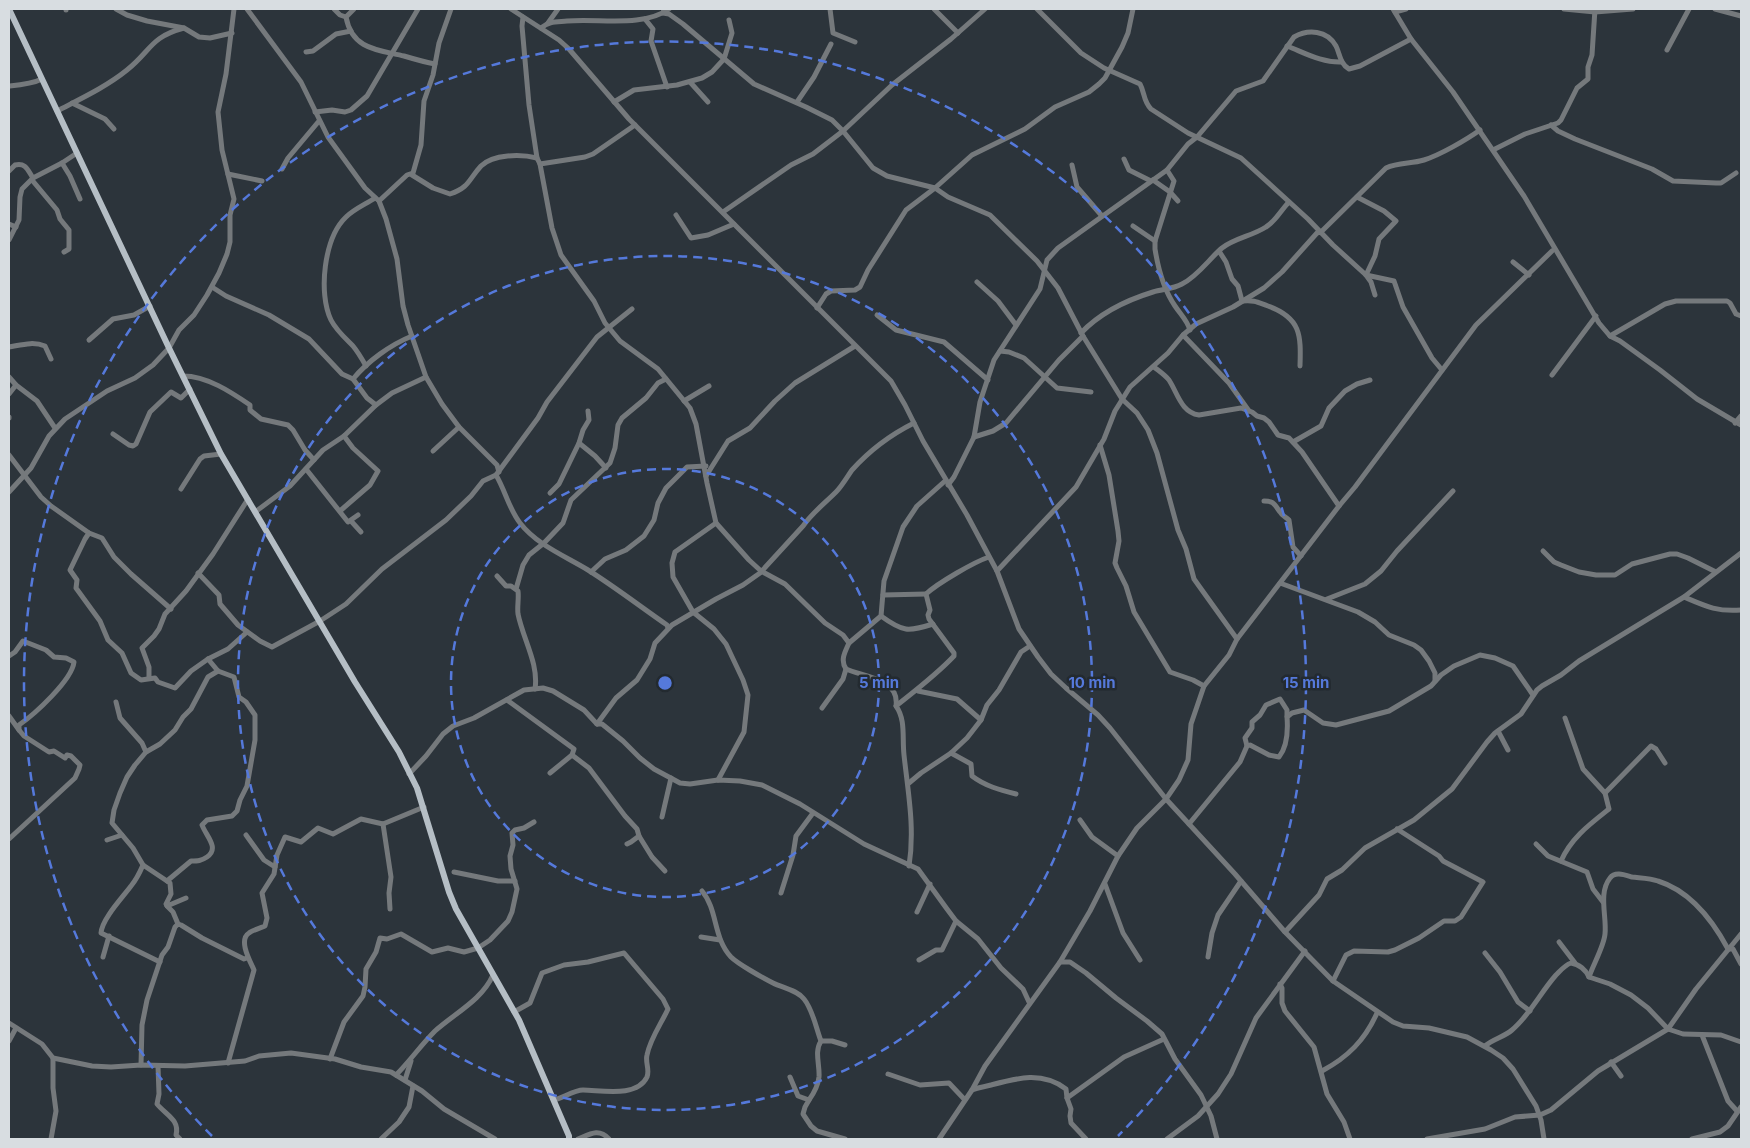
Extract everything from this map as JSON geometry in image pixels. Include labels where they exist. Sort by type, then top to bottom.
[{"type":"main road","points":[[9,9],[221,454],[355,682],[400,752],[409,774],[418,788],[449,892],[529,1040],[568,1139]]},
{"type":"street","points":[[116,9],[127,15],[147,21],[184,28],[200,37],[210,38],[232,33]]},
{"type":"street","points":[[9,492],[31,468],[55,428],[65,419],[107,391],[148,370],[169,348],[212,287],[227,254],[230,242],[230,215],[234,198],[222,150],[218,112],[226,74],[234,9]]},
{"type":"street","points":[[247,9],[286,58],[312,103],[328,137],[377,200],[386,219],[397,259],[403,306],[426,377],[442,404],[459,427],[498,465],[504,465]]},
{"type":"street","points":[[334,9],[340,15],[346,17]]},
{"type":"street","points":[[346,17],[354,9]]},
{"type":"street","points":[[315,112],[332,110],[345,112],[351,110],[368,96],[418,9]]},
{"type":"street","points":[[412,175],[421,145],[424,101],[432,82],[439,43],[451,9]]},
{"type":"street","points":[[510,9],[559,40],[569,49],[635,125],[891,381],[946,483],[967,515],[997,571],[1019,629],[1030,646],[1051,674],[1110,728],[1166,799],[1285,932],[1333,981],[1384,1018],[1403,1026],[1429,1028],[1467,1037],[1503,1058],[1529,1093],[1540,1116],[1544,1139]]},
{"type":"street","points":[[541,28],[558,9]]},
{"type":"street","points":[[548,22],[583,19],[634,21],[645,19],[670,9]]},
{"type":"street","points":[[830,9],[832,33],[855,42]]},
{"type":"street","points":[[934,9],[958,33]]},
{"type":"street","points":[[723,212],[791,165],[813,154],[843,131],[892,85],[985,9]]},
{"type":"street","points":[[1037,9],[1081,53],[1109,70],[1140,84],[1146,105],[1151,109],[1169,122],[1241,158],[1366,275],[1376,295]]},
{"type":"street","points":[[817,308],[826,294],[831,291],[855,290],[860,287],[906,210],[936,188],[972,155],[1025,129],[1040,116],[1069,99],[1089,92],[1106,78],[1128,33],[1133,9]]},
{"type":"street","points":[[1406,9],[1394,10],[1411,39],[1480,130],[1524,196],[1558,255],[1610,336],[1620,341],[1697,399],[1741,426]]},
{"type":"street","points":[[1564,9],[1595,11],[1633,9]]},
{"type":"street","points":[[1666,50],[1688,9]]},
{"type":"street","points":[[1715,9],[1741,16]]},
{"type":"street","points":[[663,11],[683,24],[754,84],[797,102],[827,118],[843,131],[873,168],[887,176],[936,188],[948,197],[980,210],[994,218],[1037,261],[1058,288],[1082,334],[1122,399],[1137,413],[1148,430],[1157,453],[1178,530],[1186,549],[1194,579],[1237,639]]},
{"type":"street","points":[[1493,150],[1525,134],[1560,120],[1577,88],[1588,79],[1588,67],[1592,55],[1595,11]]},
{"type":"street","points":[[346,17],[351,31],[358,40],[372,49],[435,64]]},
{"type":"street","points":[[523,17],[522,26],[529,104],[537,158],[540,164],[552,228],[558,248],[608,327],[620,341],[653,365],[684,400],[694,416],[716,523],[761,571],[785,584],[824,623],[843,635],[849,643]]},
{"type":"street","points":[[645,19],[653,29],[651,41],[667,87]]},
{"type":"street","points":[[614,102],[634,90],[667,87],[690,82],[712,72],[724,59],[732,34],[729,20]]},
{"type":"street","points":[[57,111],[128,69],[160,37],[184,28]]},
{"type":"street","points":[[306,52],[313,51],[336,34],[351,31]]},
{"type":"street","points":[[910,866],[912,824],[908,792],[909,784],[904,752],[903,727],[900,712],[896,706],[897,700],[893,691],[884,682],[846,669],[842,664],[842,659],[849,643],[881,616],[884,581],[903,527],[917,506],[954,477],[974,438],[980,402],[994,360],[1040,289],[1048,260],[1058,248],[1167,170],[1236,91],[1263,81],[1294,37],[1310,32],[1320,33],[1336,46],[1345,67],[1354,69],[1411,39]]},
{"type":"street","points":[[797,102],[814,77],[830,44]]},
{"type":"street","points":[[1287,46],[1323,60],[1342,62]]},
{"type":"street","points":[[382,52],[386,63]]},
{"type":"street","points":[[9,86],[23,83],[32,84],[42,80]]},
{"type":"street","points":[[690,82],[708,102]]},
{"type":"street","points":[[72,103],[105,119],[114,129]]},
{"type":"street","points":[[282,169],[288,158],[319,120]]},
{"type":"street","points":[[540,164],[593,154],[635,125]]},
{"type":"street","points":[[1551,125],[1575,140],[1652,169],[1673,181],[1716,183],[1726,180],[1736,173]]},
{"type":"street","points":[[997,571],[1076,486],[1104,439],[1122,399],[1130,387],[1175,346],[1183,335],[1206,319],[1264,288],[1386,168],[1393,164],[1431,157],[1480,130]]},
{"type":"street","points":[[9,240],[19,220],[22,189],[33,179],[77,153]]},
{"type":"street","points":[[366,366],[354,346],[345,340],[331,320],[324,281],[324,267],[328,251],[345,217],[377,200],[410,174],[432,188],[450,194],[464,188],[488,161],[509,157],[529,156],[537,158]]},
{"type":"street","points":[[1124,159],[1129,170],[1170,192],[1178,200]]},
{"type":"street","points":[[62,163],[80,199]]},
{"type":"street","points":[[9,171],[15,165],[27,166],[33,179],[57,210],[60,219],[70,230],[69,250],[64,252]]},
{"type":"street","points":[[1072,165],[1077,188],[1102,216]]},
{"type":"street","points":[[1167,170],[1174,180],[1155,241],[1157,258],[1167,290],[1175,307],[1187,321],[1190,330]]},
{"type":"street","points":[[228,174],[262,181]]},
{"type":"street","points":[[1358,196],[1384,211],[1396,221],[1379,239],[1375,256],[1366,275]]},
{"type":"street","points":[[974,438],[1001,428],[1092,321],[1106,312],[1155,291],[1167,290],[1183,284],[1232,241],[1265,228],[1274,221],[1289,202]]},
{"type":"street","points":[[676,215],[690,238],[720,231],[734,224]]},
{"type":"street","points":[[9,224],[16,227]]},
{"type":"street","points":[[1133,226],[1155,241]]},
{"type":"street","points":[[939,1139],[972,1090],[985,1066],[1060,962],[1105,884],[1118,856],[1136,828],[1166,799],[1180,780],[1188,760],[1190,724],[1204,686],[1229,655],[1237,639],[1355,487],[1476,324],[1552,251],[1552,243]]},
{"type":"street","points":[[1219,251],[1226,262],[1232,279],[1238,286],[1242,301]]},
{"type":"street","points":[[1552,251],[1558,255]]},
{"type":"street","points":[[1513,262],[1528,275]]},
{"type":"street","points":[[1366,275],[1394,280],[1403,307],[1432,358],[1442,370]]},
{"type":"street","points":[[977,282],[998,301],[1016,325]]},
{"type":"street","points":[[212,287],[226,296],[269,315],[310,339],[342,374],[353,379],[367,398],[376,405]]},
{"type":"street","points":[[1242,301],[1254,300],[1287,315],[1298,331],[1301,347],[1300,366]]},
{"type":"street","points":[[1610,336],[1657,308],[1676,301],[1727,301],[1736,314],[1741,316]]},
{"type":"street","points":[[89,340],[113,319],[134,314],[150,306]]},
{"type":"street","points":[[198,573],[219,595],[220,604],[238,625],[272,647],[320,621],[346,604],[382,569],[446,520],[471,496],[483,481],[497,473],[597,337],[632,309]]},
{"type":"street","points":[[877,315],[896,330],[944,342],[988,380]]},
{"type":"street","points":[[1552,375],[1596,316]]},
{"type":"street","points":[[1183,335],[1223,376],[1243,406],[1270,422],[1278,435],[1289,438],[1293,442],[1339,506]]},
{"type":"street","points":[[353,379],[366,366],[397,342],[412,336]]},
{"type":"street","points":[[9,347],[40,344],[45,346],[51,359]]},
{"type":"street","points":[[706,476],[728,441],[750,428],[795,383],[855,346]]},
{"type":"street","points":[[1000,350],[1024,358],[1057,388],[1091,392]]},
{"type":"street","points":[[1154,366],[1169,379],[1185,409],[1192,414],[1199,415],[1243,406]]},
{"type":"street","points":[[183,376],[192,376],[210,382],[237,396],[250,405],[250,410],[261,419],[288,425],[314,460]]},
{"type":"street","points":[[9,377],[37,402],[55,428]]},
{"type":"street","points":[[255,512],[290,486],[323,450],[344,436],[376,405],[392,393],[426,377]]},
{"type":"street","points":[[516,589],[523,564],[529,555],[544,543],[563,523],[571,500],[579,494],[587,483],[606,468],[615,448],[618,425],[622,418],[646,398],[658,383],[666,379]]},
{"type":"street","points":[[1293,442],[1321,426],[1329,408],[1345,391],[1356,384],[1370,380]]},
{"type":"street","points":[[9,394],[16,385]]},
{"type":"street","points":[[684,400],[709,386]]},
{"type":"street","points":[[113,434],[133,446],[136,444],[150,412],[170,392],[181,398],[190,388]]},
{"type":"street","points":[[550,493],[559,484],[579,443],[583,430],[589,420],[588,411]]},
{"type":"street","points":[[1735,423],[1741,416]]},
{"type":"street","points":[[597,724],[616,698],[637,680],[650,659],[655,643],[669,626],[743,585],[761,571],[809,517],[836,492],[865,456],[877,445],[914,422]]},
{"type":"street","points":[[433,452],[459,427]]},
{"type":"street","points":[[340,510],[370,485],[378,471],[377,468],[353,448],[344,436]]},
{"type":"street","points":[[579,443],[606,468]]},
{"type":"street","points":[[1100,445],[1109,475],[1118,531],[1119,541],[1115,563],[1126,586],[1134,612],[1170,672],[1204,686]]},
{"type":"street","points":[[181,490],[200,458],[221,454]]},
{"type":"street","points":[[9,455],[51,506],[89,533],[102,538],[114,557],[171,609]]},
{"type":"street","points":[[591,572],[605,559],[626,550],[644,536],[654,520],[658,503],[666,488],[687,467],[704,467],[712,464]]},
{"type":"street","points":[[498,465],[497,473],[520,523],[563,557],[591,572],[669,626]]},
{"type":"street","points":[[306,469],[348,522],[351,521],[360,532]]},
{"type":"street","points":[[1326,599],[1365,584],[1381,571],[1397,550],[1453,491]]},
{"type":"street","points":[[149,678],[149,667],[142,648],[159,629],[165,614],[171,609],[223,539],[248,499]]},
{"type":"street","points":[[1264,500],[1276,504],[1281,514],[1289,520],[1293,547],[1301,556]]},
{"type":"street","points":[[351,521],[358,515]]},
{"type":"street","points":[[716,523],[675,552],[672,563],[673,576],[693,612],[714,629],[726,644],[748,695],[744,732],[718,780]]},
{"type":"street","points":[[89,533],[84,538],[70,570],[77,580],[76,588],[100,621],[108,640],[122,653],[131,673],[141,680],[155,678],[158,682],[175,688],[191,671],[208,659],[228,649],[247,632]]},
{"type":"street","points":[[1543,552],[1554,562],[1578,572],[1596,575],[1615,575],[1632,564],[1670,554],[1677,554],[1688,558],[1716,572]]},
{"type":"street","points":[[1285,932],[1319,895],[1327,879],[1342,870],[1365,848],[1414,820],[1452,789],[1487,742],[1521,714],[1533,695],[1542,686],[1561,675],[1579,661],[1684,597],[1741,553]]},
{"type":"street","points":[[883,595],[926,594],[971,565],[989,558]]},
{"type":"street","points":[[497,576],[506,586],[511,586],[518,591],[517,613],[524,640],[535,669],[535,690]]},
{"type":"street","points":[[1280,583],[1363,614],[1389,635],[1414,645],[1425,654],[1437,678]]},
{"type":"street","points":[[918,691],[928,679],[954,656],[954,653],[928,615],[930,610],[926,594]]},
{"type":"street","points":[[1684,597],[1712,609],[1726,611],[1741,610]]},
{"type":"street","points":[[881,616],[896,626],[911,630],[933,624]]},
{"type":"street","points":[[9,656],[15,652],[23,641],[46,650],[54,658],[66,658],[74,662],[73,670],[62,684],[33,715],[19,725],[19,730]]},
{"type":"street","points":[[909,784],[921,773],[951,753],[967,738],[981,720],[987,706],[999,690],[1021,652],[1030,646]]},
{"type":"street","points":[[1287,717],[1292,713],[1304,710],[1329,725],[1342,724],[1389,711],[1431,686],[1437,678],[1454,666],[1480,655],[1495,658],[1513,666],[1533,695]]},
{"type":"street","points":[[167,881],[191,861],[199,862],[211,854],[213,845],[202,825],[207,820],[232,816],[237,811],[249,778],[255,740],[255,715],[246,702],[239,697],[234,677],[218,671],[208,659]]},
{"type":"street","points":[[822,708],[843,680],[846,669]]},
{"type":"street","points":[[167,906],[166,904],[172,891],[170,883],[144,865],[133,848],[112,823],[114,810],[127,777],[146,752],[160,744],[175,730],[183,717],[191,709],[208,677],[218,671]]},
{"type":"street","points":[[409,774],[443,734],[453,726],[474,718],[524,690],[544,688],[553,691],[584,710],[597,724],[602,724],[640,758],[671,778],[690,784],[718,780],[762,785],[813,812],[864,844],[918,869],[956,921],[978,939],[1001,968],[1023,989],[1030,1002]]},
{"type":"street","points":[[896,706],[912,693],[918,691],[957,699],[981,720]]},
{"type":"street","points":[[1280,699],[1287,710],[1286,735],[1281,756],[1275,758],[1248,744],[1245,738],[1252,728],[1252,722],[1266,706],[1280,699]]},
{"type":"street","points":[[507,700],[574,749],[572,755],[550,773]]},
{"type":"street","points":[[116,702],[120,718],[142,743],[146,752]]},
{"type":"street","points":[[9,716],[24,736],[49,752],[54,752],[66,758],[71,756],[80,764],[74,778],[9,839]]},
{"type":"street","points":[[1562,861],[1564,854],[1582,830],[1609,809],[1605,793],[1583,769],[1565,718]]},
{"type":"street","points":[[1498,731],[1508,750]]},
{"type":"street","points":[[1189,824],[1240,762],[1248,744]]},
{"type":"street","points":[[1605,793],[1650,746],[1656,749],[1665,763]]},
{"type":"street","points":[[951,753],[971,764],[972,776],[978,780],[991,787],[1016,794]]},
{"type":"street","points":[[572,755],[588,768],[637,829],[639,836],[652,857],[665,871]]},
{"type":"street","points":[[662,817],[671,778]]},
{"type":"street","points":[[228,1063],[254,970],[248,958],[245,938],[248,933],[265,926],[267,918],[262,893],[274,874],[277,855],[285,837],[301,842],[318,828],[333,834],[362,819],[383,824],[424,807]]},
{"type":"street","points":[[781,892],[793,856],[796,836],[813,812]]},
{"type":"street","points":[[1080,820],[1092,837],[1118,856]]},
{"type":"street","points":[[330,1058],[344,1022],[363,996],[366,969],[376,952],[380,938],[388,939],[401,934],[432,952],[448,948],[464,952],[478,948],[490,940],[508,921],[517,889],[511,870],[512,832],[534,822]]},
{"type":"street","points":[[383,824],[390,877],[390,910]]},
{"type":"street","points":[[1333,981],[1349,952],[1388,952],[1395,950],[1419,938],[1444,921],[1455,921],[1461,917],[1484,882],[1444,861],[1397,829]]},
{"type":"street","points":[[107,840],[122,835]]},
{"type":"street","points":[[246,835],[264,860],[275,867]]},
{"type":"street","points":[[627,844],[639,836]]},
{"type":"street","points":[[1536,844],[1548,856],[1587,872],[1593,889],[1603,902]]},
{"type":"street","points":[[144,865],[132,885],[103,924],[101,933],[160,962]]},
{"type":"street","points":[[454,872],[498,881],[515,881]]},
{"type":"street","points":[[1590,978],[1605,934],[1603,902],[1606,886],[1612,876],[1617,874],[1658,881],[1673,888],[1704,913],[1717,928],[1728,949],[1732,949],[1741,964]]},
{"type":"street","points":[[1208,957],[1212,933],[1218,916],[1241,881]]},
{"type":"street","points":[[916,912],[930,884]]},
{"type":"street","points":[[1105,884],[1123,933],[1140,960]]},
{"type":"street","points":[[702,891],[709,902],[720,940],[732,958],[772,982],[802,996],[821,1041],[818,1046],[819,1078],[803,1114],[817,1131],[845,1139]]},
{"type":"street","points":[[167,906],[186,898]]},
{"type":"street","points":[[167,906],[173,912],[178,924],[222,950],[244,959],[248,958]]},
{"type":"street","points":[[919,960],[936,950],[942,950],[956,921]]},
{"type":"street","points":[[141,1065],[142,1025],[147,1000],[162,955],[168,947],[173,930],[178,924]]},
{"type":"street","points":[[1427,1139],[1485,1129],[1515,1117],[1540,1116],[1551,1110],[1583,1082],[1611,1062],[1668,1029],[1696,988],[1741,934]]},
{"type":"street","points":[[103,957],[109,936]]},
{"type":"street","points":[[701,937],[720,940]]},
{"type":"street","points":[[1559,942],[1575,963],[1590,978],[1622,989],[1636,998],[1668,1029],[1683,1034],[1721,1035],[1741,1042]]},
{"type":"street","points":[[1167,1139],[1198,1116],[1218,1094],[1231,1074],[1256,1018],[1305,952]]},
{"type":"street","points":[[514,1012],[530,1003],[542,973],[564,965],[588,962],[624,953],[663,999],[668,1009],[648,1051],[646,1062],[649,1070],[647,1077],[640,1086],[613,1092],[578,1091],[554,1100]]},
{"type":"street","points":[[1485,954],[1500,972],[1518,1002],[1530,1011]]},
{"type":"street","points":[[1060,962],[1070,962],[1158,1029],[1175,1059],[1201,1095],[1211,1116],[1217,1139]]},
{"type":"street","points":[[1485,1046],[1491,1040],[1511,1031],[1530,1011],[1562,968],[1567,964],[1575,963]]},
{"type":"street","points":[[396,1075],[411,1061],[439,1028],[476,999],[490,983],[493,975]]},
{"type":"street","points":[[1280,984],[1285,1011],[1314,1047],[1327,1094],[1344,1122],[1350,1139]]},
{"type":"street","points":[[1322,1071],[1347,1056],[1365,1034],[1377,1013]]},
{"type":"street","points":[[9,1023],[42,1044],[53,1058],[53,1088],[56,1111],[51,1139]]},
{"type":"street","points":[[9,1042],[16,1028]]},
{"type":"street","points":[[1692,1139],[1720,1132],[1728,1126],[1739,1109],[1728,1101],[1702,1035]]},
{"type":"street","points":[[1067,1098],[1124,1057],[1164,1039]]},
{"type":"street","points":[[821,1041],[832,1041],[845,1045]]},
{"type":"street","points":[[53,1058],[101,1066],[186,1066],[245,1061],[259,1056],[291,1053],[330,1058],[362,1067],[384,1069],[422,1091],[444,1109],[496,1139]]},
{"type":"street","points":[[405,1080],[411,1061]]},
{"type":"street","points":[[1611,1062],[1621,1076]]},
{"type":"street","points":[[158,1066],[159,1094],[157,1104],[176,1124],[178,1130],[176,1135],[180,1139]]},
{"type":"street","points":[[888,1074],[920,1085],[949,1084],[965,1100]]},
{"type":"street","points":[[790,1077],[798,1096],[809,1100]]},
{"type":"street","points":[[972,1090],[1010,1079],[1034,1077],[1048,1080],[1064,1087],[1067,1091],[1067,1098],[1071,1109],[1071,1123],[1086,1139]]},
{"type":"street","points":[[381,1139],[399,1122],[409,1107],[413,1086]]},
{"type":"street","points":[[477,1139],[482,1132]]},
{"type":"street","points":[[578,1139],[593,1132],[603,1133],[609,1139]]}]
